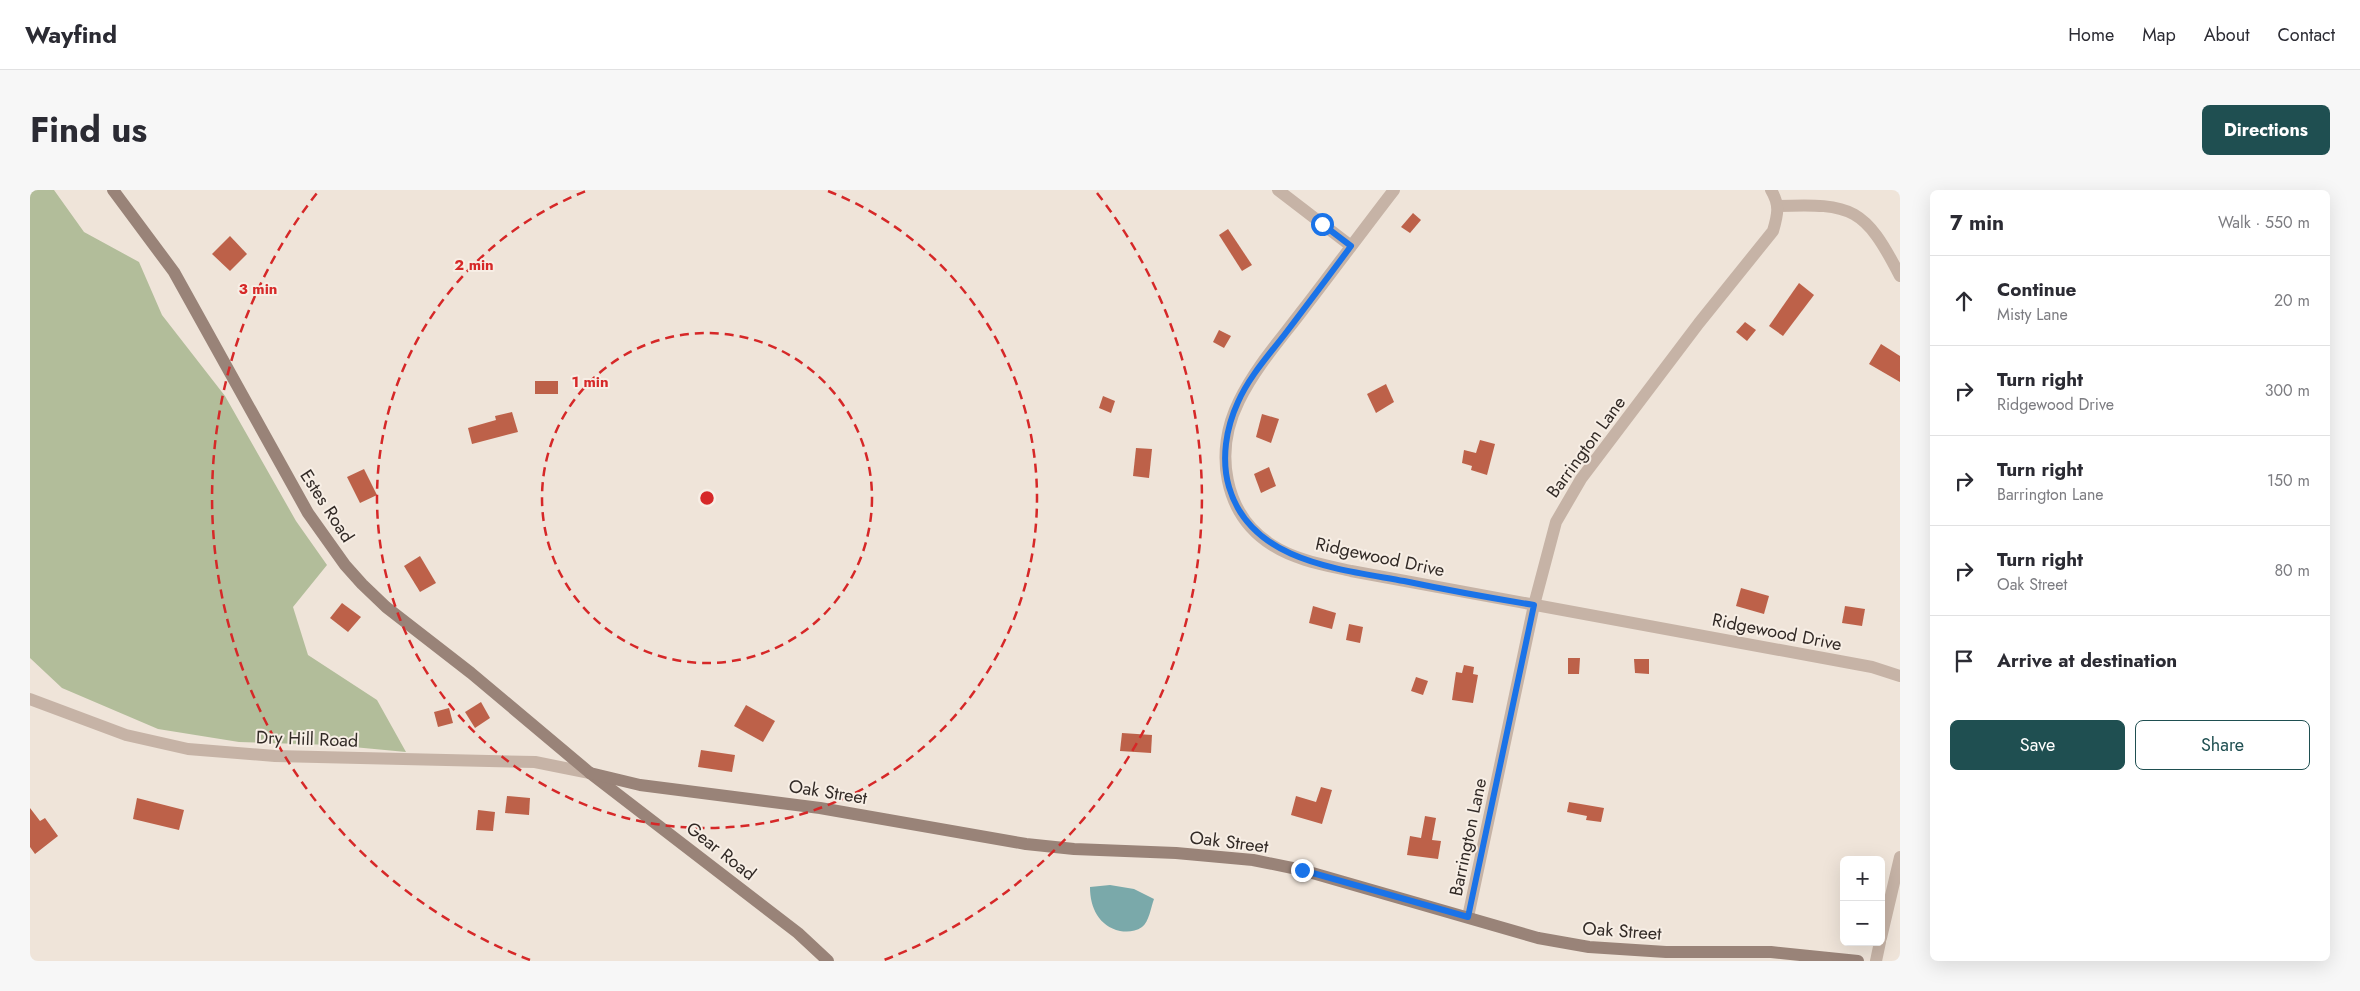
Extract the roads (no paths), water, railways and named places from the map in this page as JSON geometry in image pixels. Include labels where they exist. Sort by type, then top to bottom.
[{"type":"street","name":"Estes Road","points":[[113,190],[174,272],[308,513],[345,565],[386,607],[472,673],[590,773]]},
{"type":"street","points":[[1278,190],[1351,246]]},
{"type":"street","name":"Ridgewood Drive","points":[[1394,190],[1255,373],[1238,402],[1228,433],[1225,465],[1232,497],[1239,512],[1260,537],[1274,546],[1319,564],[1483,597],[1862,665],[1900,676]]},
{"type":"street","points":[[1771,190],[1778,210],[1816,204],[1833,206],[1864,220],[1878,235],[1900,276]]},
{"type":"street","name":"Barrington Lane","points":[[1468,917],[1534,605],[1556,522],[1581,479],[1699,323],[1773,231],[1778,210]]},
{"type":"street","name":"Dry Hill Road","points":[[30,699],[126,735],[188,749],[285,756],[535,762],[590,773]]},
{"type":"street","name":"Oak Street","points":[[590,773],[640,785],[820,808],[1026,844],[1176,853],[1253,860],[1302,870],[1538,938],[1589,947],[1666,952],[1771,952],[1858,961]]},
{"type":"street","name":"Gear Road","points":[[590,773],[798,933],[828,961]]},
{"type":"street","points":[[1885,921],[1900,857]]},
{"type":"street","points":[[1876,961],[1879,946]]},
{"type":"water","points":[[1110,885],[1134,889],[1154,899],[1148,918],[1142,927],[1137,930],[1120,931],[1106,925],[1097,915],[1090,895],[1090,887]]}]
